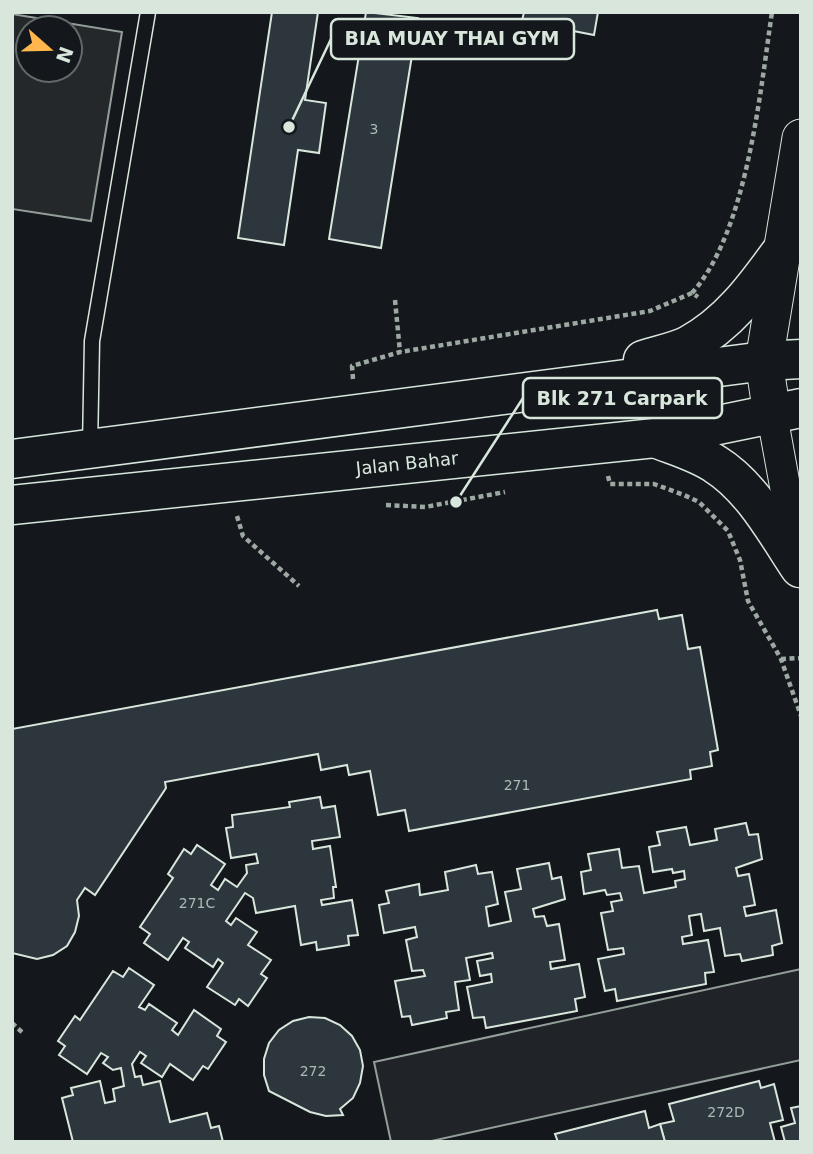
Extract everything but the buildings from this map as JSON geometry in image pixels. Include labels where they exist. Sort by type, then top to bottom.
[{"type":"main road","points":[[564,386],[687,346],[724,321],[752,291],[783,249]]},
{"type":"main road","points":[[12,459],[143,439],[782,360]]},
{"type":"main road","name":"Jalan Bahar","points":[[12,506],[655,438],[786,412]]},
{"type":"main road","points":[[655,438],[712,462],[724,471],[764,515],[800,569]]},
{"type":"main road","points":[[143,439],[150,465],[177,487]]},
{"type":"street","points":[[800,569],[782,360],[783,249],[801,138]]},
{"type":"lane","points":[[90,447],[92,341],[148,12]]},
{"type":"path","points":[[341,384],[354,381],[352,366],[400,352],[650,311],[692,293],[713,265],[732,218],[744,173],[772,12]]},
{"type":"path","points":[[692,293],[708,303]]},
{"type":"path","points":[[395,300],[400,352]]},
{"type":"path","points":[[607,472],[610,484],[654,484],[699,502],[728,531],[740,560],[748,601],[781,659],[801,716]]},
{"type":"path","points":[[374,504],[425,507],[486,498],[512,489]]},
{"type":"path","points":[[248,509],[236,512],[243,536],[299,586]]},
{"type":"path","points":[[781,659],[801,658]]},
{"type":"path","points":[[12,1023],[24,1034]]},
{"type":"shaded area","points":[[12,14],[14,84],[84,84],[84,26],[122,32],[91,221],[12,209]]},
{"type":"shaded area","points":[[801,969],[801,1060],[427,1142],[391,1142],[374,1062]]},
{"type":"place","name":"BIA MUAY THAI GYM","points":[[289,127]]},
{"type":"place","name":"Blk 271 Carpark","points":[[456,502]]}]
